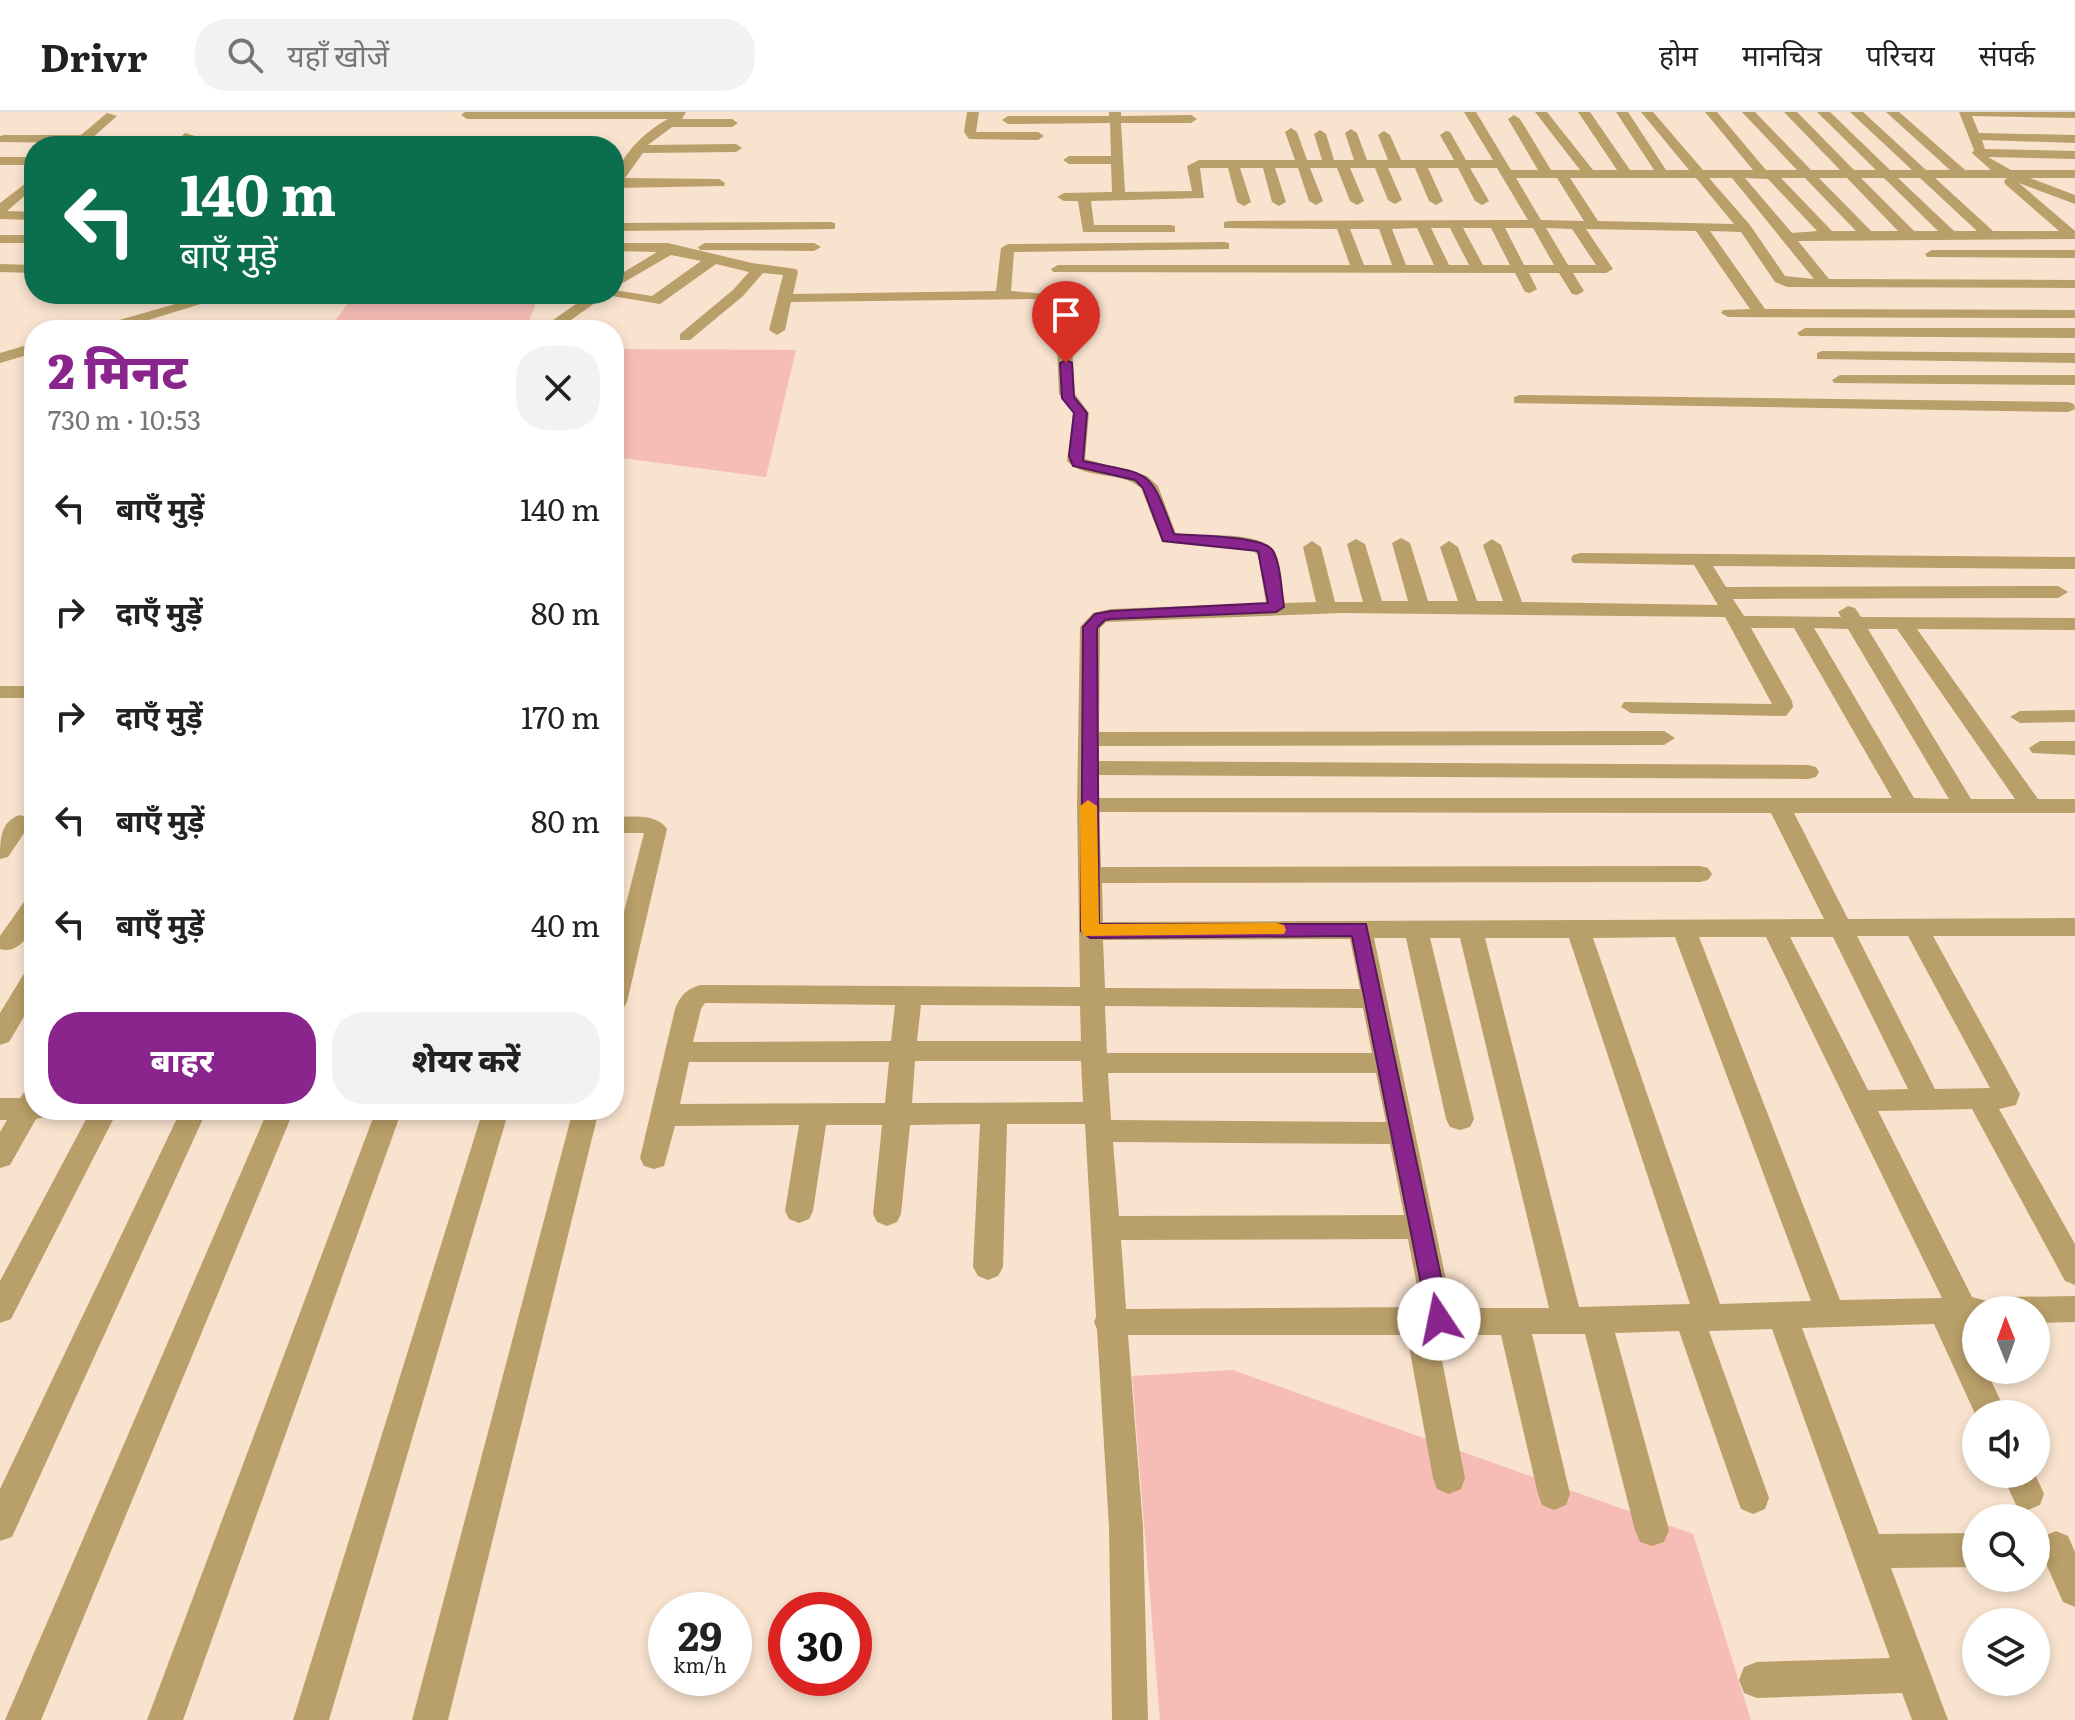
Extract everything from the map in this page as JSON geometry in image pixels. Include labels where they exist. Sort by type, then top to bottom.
[{"type":"street","points":[[973,112],[970,135],[1046,136],[1045,116]]},
{"type":"street","points":[[1470,112],[1577,291]]},
{"type":"street","points":[[1541,112],[1589,174]]},
{"type":"street","points":[[1584,112],[1626,174]]},
{"type":"street","points":[[1622,112],[1663,175]]},
{"type":"street","points":[[1647,112],[1745,228],[1782,282],[2075,284]]},
{"type":"street","points":[[1711,112],[1768,176],[1828,235]]},
{"type":"street","points":[[1748,112],[1868,236]]},
{"type":"street","points":[[1790,112],[1911,236]]},
{"type":"street","points":[[1823,112],[1951,236]]},
{"type":"street","points":[[1856,112],[1989,235]]},
{"type":"street","points":[[1892,112],[1963,175]]},
{"type":"street","points":[[2067,193],[1991,166],[1982,154],[1966,112],[2074,114]]},
{"type":"street","points":[[467,115],[684,114]]},
{"type":"street","points":[[624,168],[637,149],[667,123],[684,114]]},
{"type":"street","points":[[87,136],[111,116]]},
{"type":"street","points":[[1008,136],[1008,116],[1191,119]]},
{"type":"street","points":[[1115,116],[1109,136],[1117,160],[1119,196]]},
{"type":"street","points":[[1514,119],[1593,224]]},
{"type":"street","points":[[667,123],[732,123]]},
{"type":"street","points":[[1291,132],[1316,201]]},
{"type":"street","points":[[1351,133],[1362,164]]},
{"type":"street","points":[[1320,134],[1357,201]]},
{"type":"street","points":[[1384,135],[1396,164]]},
{"type":"street","points":[[1446,135],[1482,201]]},
{"type":"street","points":[[1977,136],[2075,139]]},
{"type":"street","points":[[4,139],[24,140]]},
{"type":"street","points":[[637,149],[736,148]]},
{"type":"street","points":[[1982,154],[2075,155]]},
{"type":"street","points":[[1069,160],[1117,160]]},
{"type":"street","points":[[0,161],[24,161]]},
{"type":"street","points":[[1064,197],[1199,195],[1195,165],[1233,164],[1462,164],[1554,174],[1700,176],[2075,174]]},
{"type":"street","points":[[1233,164],[1244,202]]},
{"type":"street","points":[[1268,164],[1279,202]]},
{"type":"street","points":[[1380,164],[1395,200]]},
{"type":"street","points":[[1420,164],[1436,201]]},
{"type":"street","points":[[2014,174],[2073,235]]},
{"type":"street","points":[[1737,176],[1825,283]]},
{"type":"street","points":[[24,183],[6,199],[0,213],[24,215]]},
{"type":"street","points":[[624,183],[719,183]]},
{"type":"street","points":[[1084,197],[1092,212],[1088,229],[1170,229]]},
{"type":"street","points":[[624,296],[655,301],[715,253],[725,221]]},
{"type":"street","points":[[624,226],[725,221],[808,221],[830,226]]},
{"type":"street","points":[[759,247],[767,221]]},
{"type":"street","points":[[624,247],[715,253],[759,247],[808,247],[808,221]]},
{"type":"street","points":[[1342,224],[1359,270]]},
{"type":"street","points":[[1384,224],[1401,270]]},
{"type":"street","points":[[1422,224],[1444,270]]},
{"type":"street","points":[[1454,224],[1478,269]]},
{"type":"street","points":[[1496,224],[1530,289]]},
{"type":"street","points":[[1058,269],[1606,269],[1576,224]]},
{"type":"street","points":[[1229,225],[1593,224],[1745,228]]},
{"type":"street","points":[[1700,227],[1761,313]]},
{"type":"street","points":[[1788,237],[2073,235]]},
{"type":"street","points":[[0,239],[24,239]]},
{"type":"street","points":[[1003,295],[1005,249],[1224,246]]},
{"type":"street","points":[[1057,297],[1059,247]]},
{"type":"street","points":[[1169,247],[1175,270]]},
{"type":"street","points":[[624,276],[662,248]]},
{"type":"street","points":[[715,253],[752,267],[791,272],[777,330]]},
{"type":"street","points":[[1932,254],[2075,254]]},
{"type":"street","points":[[685,337],[738,293],[756,273],[752,267]]},
{"type":"street","points":[[0,268],[24,269]]},
{"type":"street","points":[[786,298],[1057,297],[1063,303],[1067,394],[1081,413],[1076,461],[1083,466],[1139,477],[1149,486],[1168,538],[1248,544],[1263,548],[1267,553],[1276,607]]},
{"type":"street","points":[[135,320],[191,304]]},
{"type":"street","points":[[562,320],[585,304]]},
{"type":"street","points":[[1728,313],[2075,314]]},
{"type":"street","points":[[1790,313],[1859,405]]},
{"type":"street","points":[[1922,314],[2003,406]]},
{"type":"street","points":[[1805,333],[2075,333]]},
{"type":"street","points":[[0,358],[24,351]]},
{"type":"street","points":[[1822,356],[2075,358]]},
{"type":"street","points":[[1840,380],[2075,380]]},
{"type":"street","points":[[1520,400],[2073,409]]},
{"type":"street","points":[[1401,543],[1419,605]]},
{"type":"street","points":[[1356,544],[1374,606]]},
{"type":"street","points":[[1492,545],[1514,605]]},
{"type":"street","points":[[1312,547],[1326,606]]},
{"type":"street","points":[[1449,547],[1469,605]]},
{"type":"street","points":[[1580,559],[2075,563]]},
{"type":"street","points":[[1631,707],[1779,711],[1783,707],[1700,560]]},
{"type":"street","points":[[1814,561],[1856,623],[1964,805]]},
{"type":"street","points":[[2031,562],[2075,612]]},
{"type":"street","points":[[1130,1720],[1126,1527],[1109,1322],[1094,1057],[1088,768],[1090,627],[1094,621],[1111,615],[1276,607],[1514,605],[1728,609],[1835,593],[2058,592]]},
{"type":"street","points":[[1728,609],[1801,623],[2075,624]]},
{"type":"street","points":[[1801,623],[1907,805]]},
{"type":"street","points":[[1903,623],[2032,806]]},
{"type":"street","points":[[0,692],[24,692]]},
{"type":"street","points":[[2020,717],[2075,716]]},
{"type":"street","points":[[1089,739],[1664,738]]},
{"type":"street","points":[[2040,748],[2075,748]]},
{"type":"street","points":[[1088,768],[1808,772]]},
{"type":"street","points":[[1778,804],[1927,1100]]},
{"type":"street","points":[[1088,805],[2075,806]]},
{"type":"street","points":[[0,851],[18,823]]},
{"type":"street","points":[[624,825],[649,825],[656,829],[624,961]]},
{"type":"street","points":[[1089,875],[1700,874]]},
{"type":"street","points":[[8,943],[24,920]]},
{"type":"street","points":[[1858,1101],[1981,1101],[2007,1098],[1915,926]]},
{"type":"street","points":[[1683,927],[1830,1313]]},
{"type":"street","points":[[1773,927],[1961,1311],[1987,1400]]},
{"type":"street","points":[[1090,931],[2075,927]]},
{"type":"street","points":[[1470,928],[1581,1320],[1652,1530]]},
{"type":"street","points":[[1578,928],[1753,1498]]},
{"type":"street","points":[[1360,929],[1420,1227],[1449,1478]]},
{"type":"street","points":[[1416,929],[1460,1119]]},
{"type":"street","points":[[654,1158],[688,1009],[692,999],[701,994],[1373,999]]},
{"type":"street","points":[[887,1214],[909,994]]},
{"type":"street","points":[[0,1035],[24,995]]},
{"type":"street","points":[[676,1052],[903,1051],[1385,1063]]},
{"type":"street","points":[[1981,1101],[2075,1272]]},
{"type":"street","points":[[0,1109],[24,1106]]},
{"type":"street","points":[[663,1115],[994,1113],[1097,1122],[1401,1133]]},
{"type":"street","points":[[988,1267],[994,1113]]},
{"type":"street","points":[[799,1211],[814,1114]]},
{"type":"street","points":[[0,1157],[24,1118]]},
{"type":"street","points":[[0,1310],[100,1120]]},
{"type":"street","points":[[0,1525],[189,1120]]},
{"type":"street","points":[[23,1720],[277,1120]]},
{"type":"street","points":[[165,1720],[385,1120]]},
{"type":"street","points":[[311,1720],[493,1120]]},
{"type":"street","points":[[430,1720],[583,1120]]},
{"type":"street","points":[[1103,1228],[1420,1227]]},
{"type":"street","points":[[2050,1309],[2075,1309]]},
{"type":"street","points":[[1109,1322],[1581,1320],[1961,1311]]},
{"type":"street","points":[[1782,1314],[1930,1720]]},
{"type":"street","points":[[1513,1320],[1554,1494]]},
{"type":"street","points":[[2056,1548],[2075,1590]]},
{"type":"street","points":[[1868,1551],[1962,1550]]},
{"type":"street","points":[[1757,1680],[1913,1675]]},
{"type":"shaded area","points":[[348,304],[535,304],[530,320],[336,320]]},
{"type":"shaded area","points":[[624,349],[796,350],[766,477],[624,458]]},
{"type":"shaded area","points":[[1233,1370],[1693,1534],[1751,1720],[1160,1720],[1132,1376]]},
{"type":"slow traffic","points":[[1088,806],[1090,931],[1277,930]]},
{"type":"route","points":[[1066,363],[1068,398],[1081,413],[1076,461],[1139,477],[1149,486],[1168,538],[1248,544],[1263,548],[1267,553],[1276,607],[1111,615],[1100,617],[1090,627],[1090,931],[1360,929],[1439,1319]]}]
